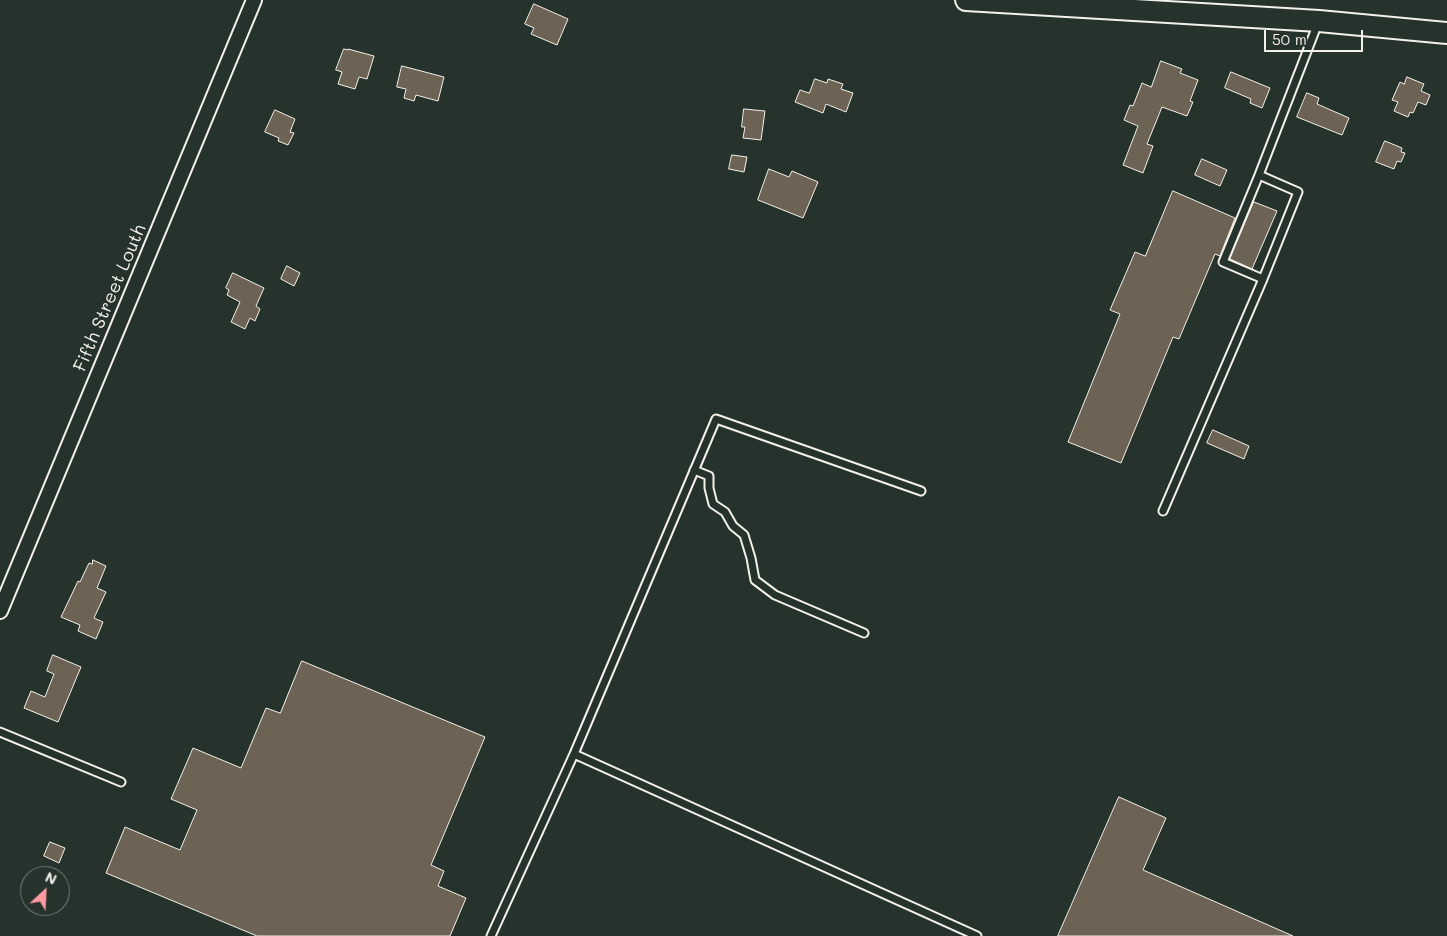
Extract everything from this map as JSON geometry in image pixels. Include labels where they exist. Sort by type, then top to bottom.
[{"type":"main road","points":[[966,0],[1319,21],[1447,33]]},
{"type":"street","name":"Fifth Street Louth","points":[[0,610],[254,0]]},
{"type":"lane","points":[[1263,279],[1223,262],[1319,21]]},
{"type":"lane","points":[[1163,511],[1263,279],[1298,192],[1259,175]]},
{"type":"lane","points":[[490,936],[574,754],[716,419],[922,491]]},
{"type":"lane","points":[[694,470],[709,476],[709,488],[713,504],[725,512],[733,526],[744,535],[755,580],[775,595],[864,633]]},
{"type":"lane","points":[[0,732],[122,782]]},
{"type":"lane","points":[[574,754],[977,936]]},
{"type":"building","points":[[534,4],[568,19],[557,45],[531,34],[534,28],[525,24]]},
{"type":"building","points":[[344,49],[374,56],[367,79],[359,77],[355,89],[338,84],[342,72],[336,70]]},
{"type":"building","points":[[1161,61],[1182,69],[1180,73],[1198,80],[1190,101],[1193,102],[1187,116],[1162,107],[1147,144],[1153,146],[1143,173],[1123,165],[1138,126],[1124,120],[1130,105],[1133,106],[1142,83],[1151,87]]},
{"type":"building","points":[[402,66],[444,77],[438,101],[416,95],[414,101],[404,98],[406,89],[397,87]]},
{"type":"building","points":[[1231,72],[1270,88],[1262,108],[1250,103],[1251,99],[1225,88]]},
{"type":"building","points":[[1407,77],[1424,84],[1421,91],[1430,95],[1426,105],[1418,102],[1413,113],[1410,112],[1408,117],[1394,111],[1398,102],[1392,100],[1400,82],[1404,84]]},
{"type":"building","points":[[815,79],[827,83],[828,79],[843,84],[841,89],[853,93],[846,112],[826,104],[823,113],[795,102],[800,90],[809,93]]},
{"type":"building","points":[[1307,93],[1319,98],[1317,104],[1349,118],[1342,135],[1297,117]]},
{"type":"building","points":[[744,109],[765,111],[761,140],[743,138],[745,127],[742,127]]},
{"type":"building","points":[[275,110],[295,119],[290,132],[294,133],[288,145],[278,141],[279,138],[265,132]]},
{"type":"building","points":[[1385,141],[1402,148],[1401,152],[1405,153],[1401,162],[1397,161],[1394,169],[1376,162]]},
{"type":"building","points":[[732,155],[747,157],[744,172],[729,169]]},
{"type":"building","points":[[1202,159],[1227,170],[1220,186],[1195,175]]},
{"type":"building","points":[[769,169],[789,177],[792,171],[818,182],[803,218],[758,200]]},
{"type":"building","points":[[1173,191],[1235,218],[1220,256],[1215,254],[1179,339],[1173,337],[1121,463],[1068,442],[1120,314],[1110,310],[1135,252],[1145,256]]},
{"type":"building","points":[[1254,202],[1277,211],[1252,269],[1230,259]]},
{"type":"building","points":[[287,266],[300,273],[294,286],[281,279]]},
{"type":"building","points":[[233,273],[264,288],[256,306],[260,309],[255,321],[250,318],[245,329],[231,322],[240,302],[227,295],[229,290],[226,288]]},
{"type":"building","points":[[1213,430],[1249,446],[1244,459],[1207,443]]},
{"type":"building","points":[[93,560],[106,566],[97,588],[106,592],[94,618],[103,622],[96,639],[78,631],[80,625],[61,617],[78,581],[80,582],[89,563],[92,564]]},
{"type":"building","points":[[53,655],[81,667],[58,722],[24,708],[31,691],[45,697],[54,674],[47,671]]},
{"type":"building","points":[[302,661],[485,737],[431,865],[444,871],[438,886],[466,898],[450,936],[257,936],[106,873],[125,827],[180,850],[197,810],[171,799],[193,748],[241,768],[266,708],[280,713]]},
{"type":"building","points":[[1119,797],[1166,818],[1143,870],[1293,936],[1058,936]]},
{"type":"building","points":[[50,842],[65,848],[59,863],[44,856]]}]
